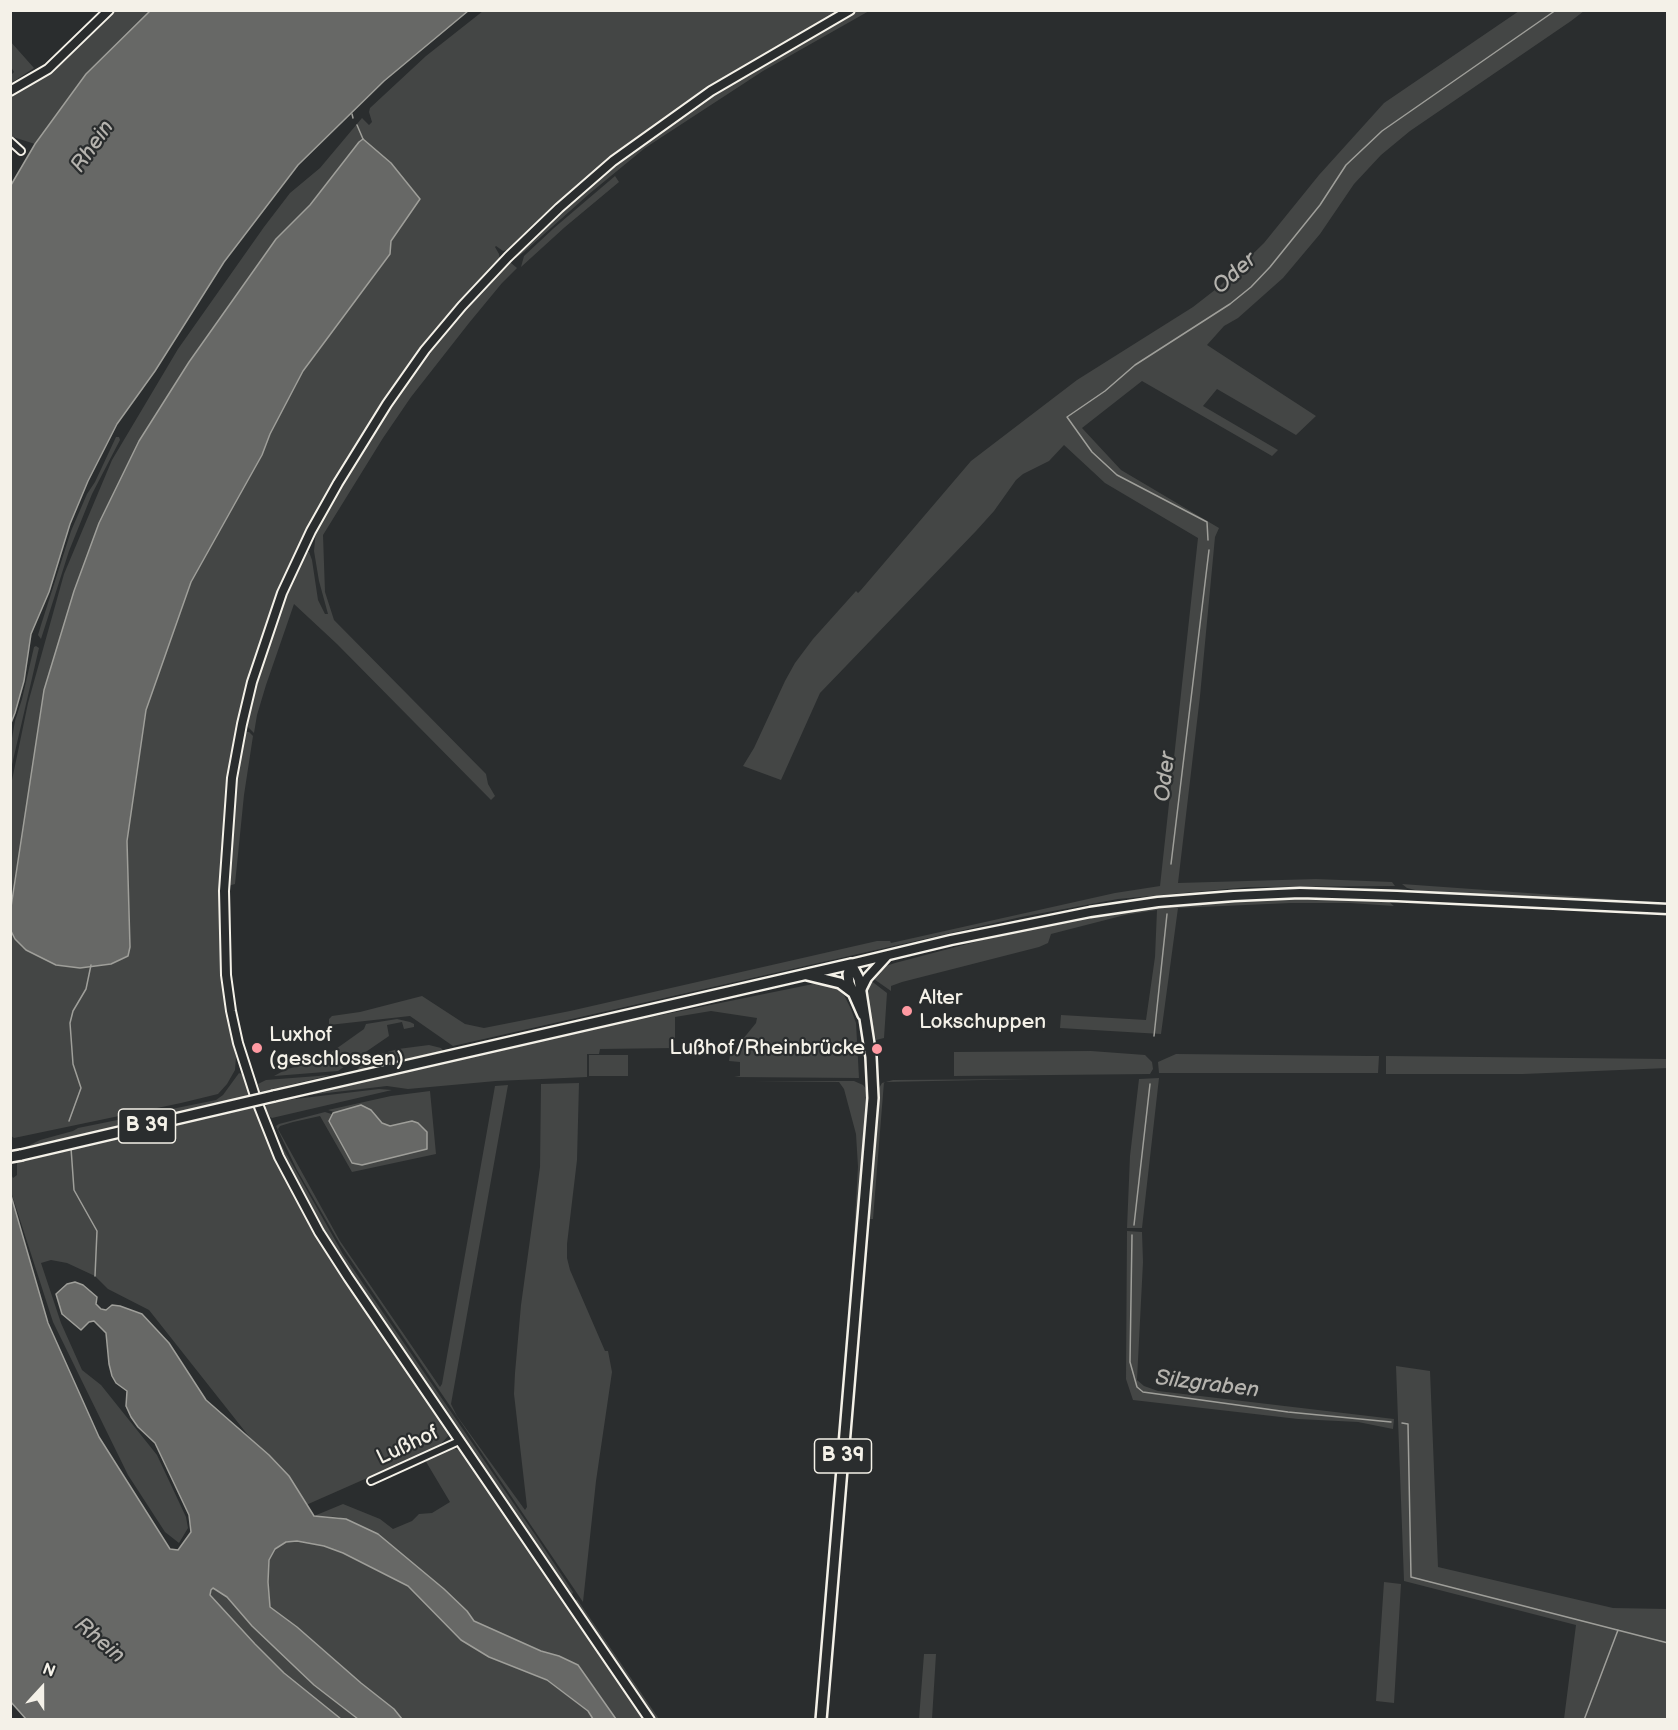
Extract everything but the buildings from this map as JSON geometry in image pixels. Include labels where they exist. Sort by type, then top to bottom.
[{"type":"main road","points":[[851,964],[1002,929],[1090,912],[1158,902],[1234,896],[1300,893],[1407,896],[1668,909]]},
{"type":"main road","points":[[857,992],[887,956]]},
{"type":"main road","name":"B 39","points":[[10,1157],[851,964],[848,974],[857,992],[872,1063],[873,1098],[821,1719]]},
{"type":"main road","name":"B 39","points":[[805,974],[840,983],[857,992]]},
{"type":"street","points":[[10,91],[48,69],[109,10]]},
{"type":"street","points":[[650,1719],[348,1277],[306,1209],[270,1135],[249,1082],[238,1043],[226,975],[225,864],[232,778],[252,682],[279,601],[311,531],[387,404],[425,350],[462,306],[550,216],[613,161],[711,91],[850,10]]},
{"type":"street","points":[[10,141],[21,151]]},
{"type":"street","name":"Lußhof","points":[[371,1482],[459,1441]]},
{"type":"shaded area","points":[[112,11],[151,11],[86,74],[35,144],[13,137],[11,135],[10,95],[59,66]]},
{"type":"shaded area","points":[[483,11],[842,11],[728,76],[655,125],[625,148],[511,249],[503,251],[495,247],[500,260],[460,303],[404,373],[321,506],[298,549],[272,609],[247,688],[236,734],[226,804],[220,892],[225,1013],[236,1057],[235,1070],[218,1094],[14,1138],[10,1135],[11,931],[15,939],[26,950],[56,965],[80,968],[111,964],[128,956],[130,947],[127,841],[146,710],[191,582],[262,455],[270,434],[303,371],[390,254],[390,241],[420,199],[391,163],[363,139],[310,205],[276,239],[189,362],[139,441],[99,523],[23,830],[11,907],[11,785],[28,703],[64,574],[112,460],[178,349],[264,227],[290,193],[320,168],[362,118],[369,125],[372,122],[370,108],[426,56]]},
{"type":"shaded area","points":[[856,11],[869,11],[763,71],[645,148],[524,252],[516,258],[513,256],[605,171],[671,122],[806,38]]},
{"type":"shaded area","points":[[1519,11],[1584,11],[1410,131],[1381,155],[1354,184],[1320,234],[1283,278],[1238,318],[1224,326],[1207,345],[1316,416],[1296,435],[1217,389],[1203,406],[1278,450],[1272,456],[1142,381],[1082,428],[1121,470],[1219,528],[1215,537],[1200,696],[1178,883],[1316,879],[1392,882],[1395,886],[1249,887],[1118,899],[1021,917],[453,1046],[410,1016],[329,1025],[329,1019],[332,1016],[360,1012],[422,996],[465,1024],[484,1028],[570,1011],[877,941],[890,941],[891,943],[1115,893],[1160,886],[1198,538],[1105,483],[1064,445],[1049,461],[1016,480],[994,511],[976,531],[820,693],[781,780],[743,766],[795,663],[813,639],[856,591],[858,593],[861,590],[971,461],[1077,380],[1193,307],[1220,286],[1264,243],[1319,175],[1384,103]]},
{"type":"shaded area","points":[[10,41],[34,68],[11,83],[11,75],[14,72],[11,67]]},
{"type":"shaded area","points":[[615,176],[619,182],[521,267],[524,256]]},
{"type":"shaded area","points":[[507,263],[517,268],[469,323],[411,397],[323,535],[325,592],[334,620],[486,774],[488,784],[495,796],[491,800],[337,644],[294,604],[266,685],[254,733],[246,725],[262,660],[288,587],[305,552],[309,552],[312,560],[318,600],[325,614],[328,614],[314,551],[316,530],[327,509],[412,373],[467,304]]},
{"type":"shaded area","points":[[116,437],[120,440],[92,494],[69,551],[41,639],[38,635],[71,531]]},
{"type":"shaded area","points":[[36,646],[39,648],[11,769],[11,744],[15,721]]},
{"type":"shaded area","points":[[244,732],[249,732],[253,736],[244,795],[235,884],[228,886],[233,800]]},
{"type":"shaded area","points":[[1402,884],[1667,903],[1667,906],[1431,894],[1407,888]]},
{"type":"shaded area","points":[[1286,899],[1387,900],[1394,906],[1291,903],[1178,908],[1161,1034],[1060,1028],[1061,1015],[1146,1020],[1155,957],[1157,910],[1125,915],[1051,934],[1048,943],[1039,947],[902,982],[891,986],[891,991],[871,977],[883,967],[990,938],[1123,911]]},
{"type":"shaded area","points":[[870,980],[887,993],[884,1038],[876,1040],[866,997],[866,988]]},
{"type":"shaded area","points":[[818,983],[837,984],[836,988],[844,995],[851,1009],[856,1023],[859,1078],[734,1077],[740,1076],[740,1062],[729,1061],[730,1055],[756,1023],[757,1018],[711,1011],[675,1017],[675,1048],[600,1049],[599,1054],[587,1054],[587,1077],[496,1081],[408,1089],[387,1086],[284,1098],[534,1041]]},
{"type":"shaded area","points":[[397,1019],[410,1022],[414,1024],[414,1027],[404,1029],[402,1022],[387,1025],[389,1036],[338,1071],[274,1076],[287,1069],[319,1061],[364,1029],[366,1024]]},
{"type":"shaded area","points":[[429,1045],[441,1048],[444,1052],[356,1072],[364,1061],[377,1055],[398,1049]]},
{"type":"shaded area","points":[[1091,1051],[1145,1055],[1152,1062],[1153,1069],[1150,1074],[954,1076],[954,1052]]},
{"type":"shaded area","points":[[1176,1054],[1379,1056],[1378,1073],[1159,1073],[1158,1062]]},
{"type":"shaded area","points":[[589,1055],[628,1055],[628,1076],[589,1076]]},
{"type":"shaded area","points":[[1386,1056],[1667,1059],[1668,1068],[1523,1074],[1386,1074]]},
{"type":"shaded area","points":[[239,1073],[243,1075],[258,1117],[305,1217],[440,1417],[448,1436],[440,1445],[306,1505],[289,1476],[251,1439],[149,1310],[108,1289],[95,1276],[67,1263],[51,1260],[41,1263],[61,1323],[82,1370],[101,1385],[157,1455],[186,1517],[188,1528],[179,1543],[165,1532],[128,1475],[53,1322],[11,1192],[10,1172],[13,1178],[17,1175],[17,1156],[22,1149],[40,1140],[78,1128],[216,1100],[223,1095]]},
{"type":"shaded area","points":[[331,1075],[260,1092],[258,1084],[266,1080]]},
{"type":"shaded area","points":[[1159,1078],[1142,1228],[1127,1228],[1130,1156],[1139,1079]]},
{"type":"shaded area","points":[[1033,1079],[886,1082],[893,1080]]},
{"type":"shaded area","points":[[753,1081],[854,1081],[863,1085],[868,1091],[846,1373],[858,1167],[856,1134],[844,1089],[839,1082]]},
{"type":"shaded area","points":[[884,1082],[873,1219],[868,1219],[878,1090]]},
{"type":"shaded area","points":[[579,1083],[577,1160],[567,1258],[605,1351],[608,1351],[612,1372],[596,1481],[583,1602],[340,1244],[297,1170],[276,1126],[325,1112],[338,1116],[337,1113],[328,1110],[391,1096],[430,1091],[436,1154],[352,1172],[320,1116],[280,1126],[278,1129],[340,1241],[440,1387],[495,1086],[508,1085],[451,1404],[457,1416],[525,1510],[527,1507],[514,1394],[521,1305],[540,1167],[541,1084]]},
{"type":"shaded area","points":[[379,1089],[392,1090],[272,1118],[265,1106],[278,1101]]},
{"type":"shaded area","points":[[274,1132],[343,1254],[538,1539],[573,1592],[571,1599],[335,1250],[290,1171]]},
{"type":"shaded area","points":[[1127,1231],[1142,1232],[1143,1262],[1137,1380],[1144,1386],[1158,1391],[1394,1419],[1393,1429],[1358,1422],[1298,1419],[1133,1400],[1126,1379]]},
{"type":"shaded area","points":[[1396,1366],[1430,1371],[1438,1567],[1613,1608],[1667,1609],[1667,1719],[1564,1719],[1576,1625],[1404,1581]]},
{"type":"shaded area","points":[[450,1447],[464,1452],[646,1719],[616,1719],[591,1686],[559,1656],[541,1651],[474,1621],[444,1589],[378,1534],[338,1517],[314,1516],[343,1504],[380,1519],[393,1529],[412,1521],[419,1514],[432,1513],[450,1502],[425,1460]]},
{"type":"shaded area","points":[[297,1541],[324,1546],[343,1553],[408,1586],[461,1640],[489,1657],[546,1680],[588,1711],[593,1719],[402,1719],[394,1709],[270,1607],[269,1560],[275,1549],[286,1542]]},
{"type":"shaded area","points":[[1384,1582],[1401,1584],[1394,1703],[1376,1701]]},
{"type":"shaded area","points":[[213,1588],[227,1597],[252,1626],[314,1685],[358,1719],[341,1719],[284,1673],[210,1595]]},
{"type":"shaded area","points":[[577,1599],[659,1719],[654,1719],[574,1603]]},
{"type":"shaded area","points":[[924,1654],[936,1654],[932,1719],[919,1719]]},
{"type":"water","name":"Rhein","points":[[151,10],[468,11],[384,81],[298,165],[224,262],[155,371],[117,424],[88,481],[70,524],[49,592],[31,634],[24,681],[11,723],[11,185],[35,144],[86,74]]},
{"type":"water","points":[[363,139],[391,163],[420,199],[391,241],[390,254],[303,371],[270,434],[262,455],[191,582],[146,710],[127,841],[130,947],[128,956],[111,964],[80,968],[56,965],[26,950],[15,939],[11,931],[11,907],[44,690],[74,591],[99,523],[139,441],[189,362],[276,239],[310,205]]},
{"type":"water","points":[[361,1105],[371,1110],[382,1123],[390,1126],[412,1121],[418,1123],[427,1132],[427,1149],[362,1165],[352,1163],[329,1121],[333,1113]]},
{"type":"water","name":"Rhein","points":[[10,1192],[48,1323],[99,1437],[170,1549],[178,1550],[191,1532],[189,1515],[155,1443],[131,1417],[126,1406],[127,1391],[116,1383],[112,1376],[106,1333],[94,1321],[89,1322],[81,1330],[62,1314],[56,1294],[67,1284],[75,1282],[83,1285],[97,1297],[96,1304],[101,1309],[106,1310],[112,1305],[142,1314],[169,1343],[206,1400],[269,1455],[289,1476],[314,1516],[346,1519],[378,1534],[444,1589],[474,1621],[578,1665],[616,1719],[593,1719],[588,1711],[547,1680],[489,1657],[461,1640],[408,1586],[343,1553],[324,1546],[297,1541],[286,1542],[275,1549],[269,1560],[270,1607],[394,1709],[402,1719],[358,1719],[314,1685],[252,1626],[227,1597],[213,1588],[210,1595],[255,1644],[284,1673],[341,1719],[26,1719],[10,1701]]},
{"type":"waterway","name":"Oder","points":[[1208,540],[1207,522],[1117,475],[1092,452],[1067,417],[1105,391],[1135,365],[1230,304],[1251,287],[1320,205],[1346,165],[1382,131],[1556,10]]},
{"type":"waterway","points":[[352,114],[353,118]]},
{"type":"waterway","points":[[357,125],[363,139]]},
{"type":"waterway","name":"Oder","points":[[1171,864],[1209,550]]},
{"type":"waterway","name":"Silzgraben","points":[[1154,1036],[1167,914]]},
{"type":"waterway","points":[[69,1121],[81,1088],[73,1064],[70,1023],[73,1011],[86,989],[91,965]]},
{"type":"waterway","name":"Silzgraben","points":[[1134,1225],[1150,1084]]},
{"type":"waterway","points":[[71,1148],[74,1190],[97,1231],[95,1276]]},
{"type":"waterway","name":"Silzgraben","points":[[1132,1235],[1130,1362],[1137,1387],[1143,1392],[1288,1412],[1391,1422]]},
{"type":"waterway","name":"Silzgraben","points":[[1402,1423],[1408,1424],[1411,1577],[1668,1643]]},
{"type":"waterway","name":"Silzgraben","points":[[1584,1720],[1618,1630]]},
{"type":"place","name":"Alter Lokschuppen","points":[[907,1011]]},
{"type":"place","name":"Luxhof (geschlossen)","points":[[257,1048]]},
{"type":"place","name":"Lußhof/Rheinbrücke","points":[[877,1049]]}]
